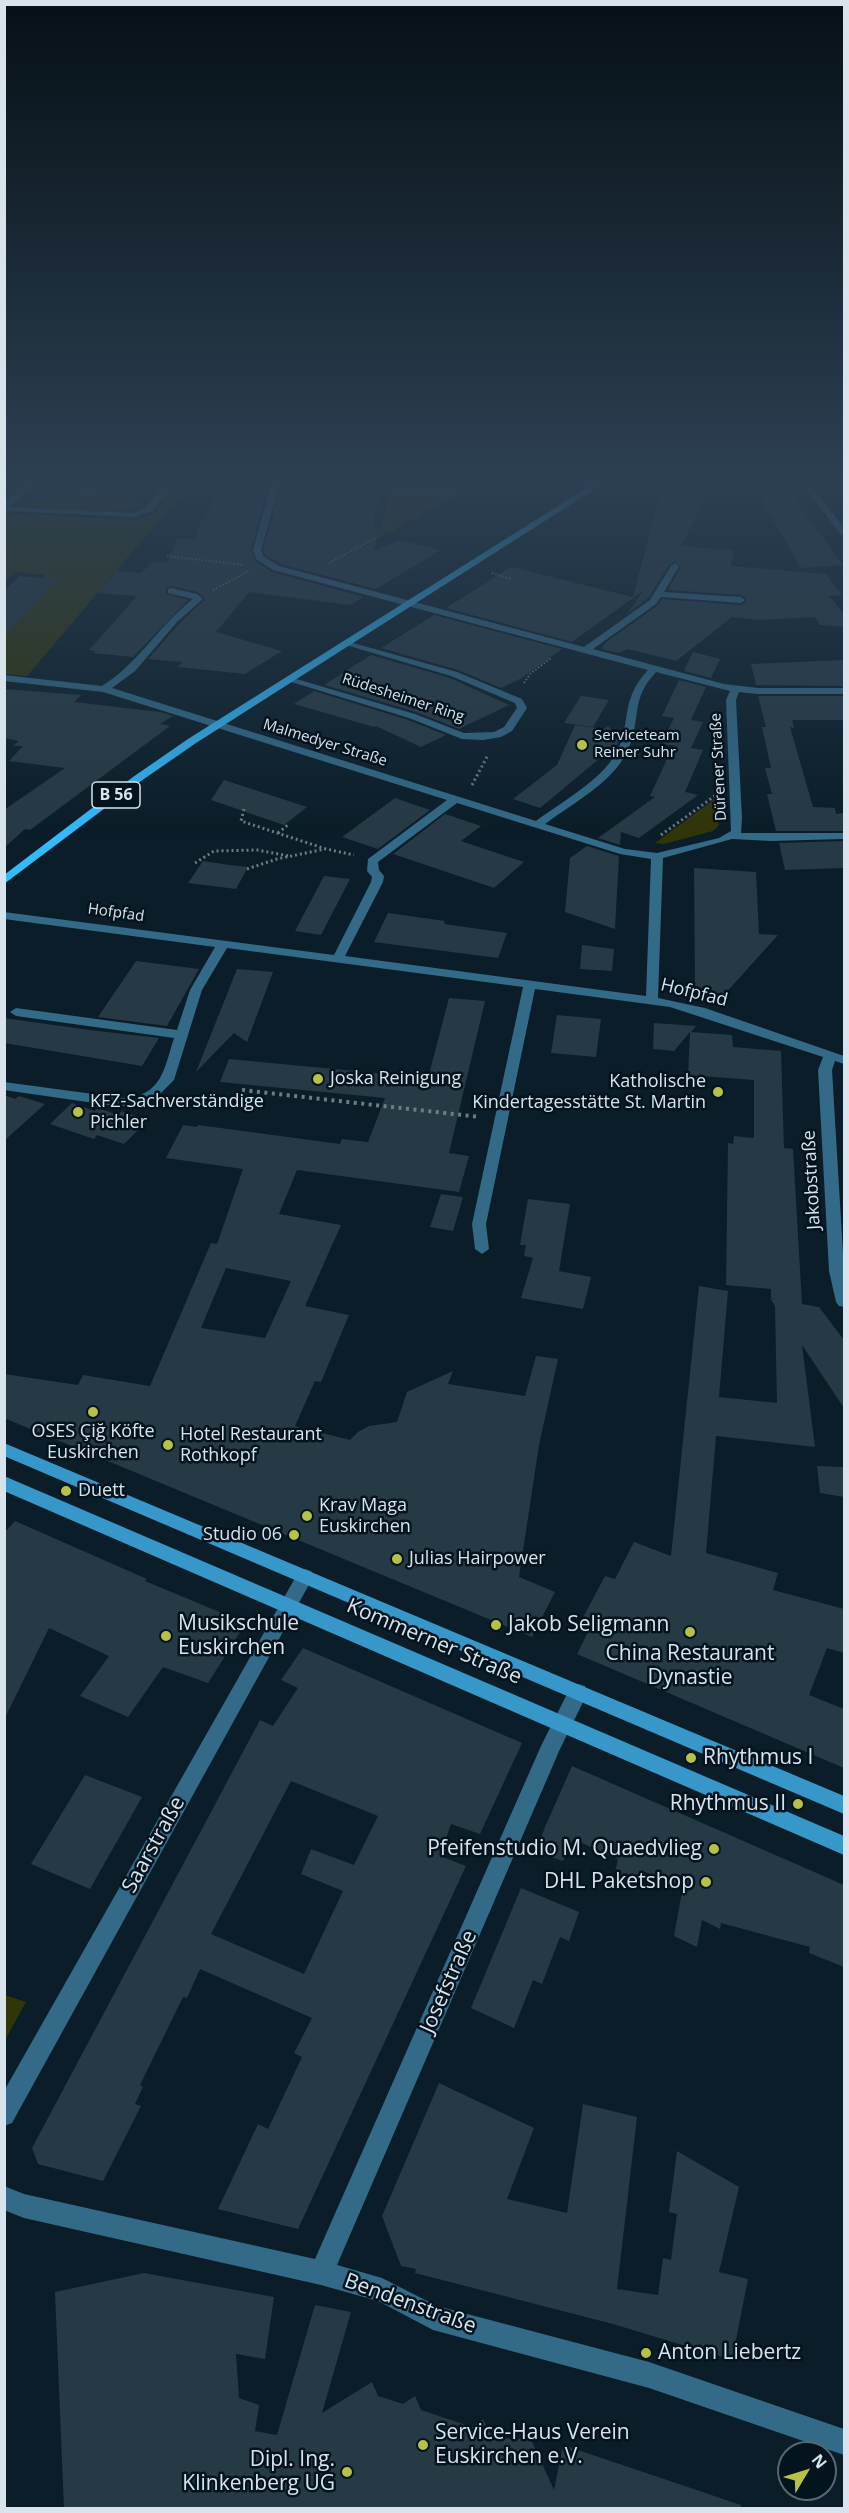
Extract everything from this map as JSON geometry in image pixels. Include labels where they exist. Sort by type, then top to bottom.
[{"type":"main road","name":"Rüdesheimer Ring","points":[[4,881],[137,779],[216,725],[416,599]]},
{"type":"street","points":[[104,689],[128,675],[184,610],[199,599]]},
{"type":"street","points":[[391,599],[735,689],[844,691]]},
{"type":"street","points":[[585,651],[654,599]]},
{"type":"street","points":[[731,599],[741,600]]},
{"type":"street","name":"Rüdesheimer Ring","points":[[290,680],[412,716],[462,736],[497,735],[508,729],[522,708],[523,705],[513,699],[454,674],[349,643]]},
{"type":"street","points":[[537,825],[604,773],[618,757],[626,740],[629,710],[636,691],[654,669]]},
{"type":"street","name":"Malmedyer Straße","points":[[4,678],[104,689],[634,855]]},
{"type":"street","name":"Dürener Straße","points":[[634,855],[657,856],[733,836],[738,826],[731,700],[735,689]]},
{"type":"street","points":[[338,960],[377,882],[378,876],[373,871],[372,861],[455,799]]},
{"type":"street","points":[[733,836],[771,838],[844,836]]},
{"type":"street","points":[[652,1001],[657,856]]},
{"type":"street","name":"Hofpfad","points":[[4,915],[652,1001],[701,1011],[837,1057]]},
{"type":"street","points":[[4,1086],[133,1103],[159,1092],[167,1080],[196,990],[224,944]]},
{"type":"street","points":[[482,1249],[480,1224],[530,985]]},
{"type":"street","points":[[15,1012],[182,1035]]},
{"type":"street","name":"Jakobstraße","points":[[837,1057],[825,1070],[837,1271],[844,1302]]},
{"type":"street","name":"Kommerner Straße","points":[[4,1449],[844,1805]]},
{"type":"street","name":"Kommerner Straße","points":[[4,1483],[844,1846]]},
{"type":"street","name":"Saarstraße","points":[[4,2115],[305,1576]]},
{"type":"street","name":"Josefstraße","points":[[321,2273],[562,1723],[578,1692]]},
{"type":"street","name":"Bendenstraße","points":[[4,2198],[24,2206],[321,2273],[382,2290],[433,2317],[650,2376],[844,2442]]},
{"type":"path","points":[[513,699],[530,674],[568,646]]},
{"type":"path","points":[[455,799],[467,792],[489,754],[483,737]]},
{"type":"path","points":[[634,855],[736,782]]},
{"type":"path","points":[[244,809],[241,821],[326,849],[372,861]]},
{"type":"path","points":[[277,833],[289,824]]},
{"type":"path","points":[[247,869],[289,856],[326,849]]},
{"type":"path","points":[[195,862],[214,851],[257,850],[289,856]]},
{"type":"path","points":[[242,1090],[502,1119]]},
{"type":"green space","points":[[38,599],[92,599],[27,676],[5,674],[4,636]]},
{"type":"green space","points":[[716,798],[719,825],[713,831],[664,844],[655,843]]},
{"type":"green space","points":[[4,1995],[26,2002],[5,2040]]},
{"type":"building","points":[[4,599],[38,599],[4,636]]},
{"type":"building","points":[[134,599],[188,600],[133,657],[93,653],[95,651],[89,650]]},
{"type":"building","points":[[205,599],[243,599],[216,632],[282,651],[245,674],[178,667],[182,662],[148,659]]},
{"type":"building","points":[[306,599],[360,599],[350,605]]},
{"type":"building","points":[[460,599],[631,599],[572,642],[446,608]]},
{"type":"building","points":[[637,599],[646,599],[627,614]]},
{"type":"building","points":[[662,599],[741,605],[746,599],[832,599],[844,614],[844,627],[820,625],[815,617],[759,620],[732,617],[676,661],[628,649],[618,653],[601,649],[606,642],[657,606]]},
{"type":"building","points":[[434,615],[562,649],[520,679],[501,688],[458,670],[381,648]]},
{"type":"building","points":[[693,652],[720,659],[711,678],[684,671]]},
{"type":"building","points":[[371,655],[450,678],[509,705],[459,729],[416,712],[324,685]]},
{"type":"building","points":[[844,660],[844,686],[756,685],[751,664]]},
{"type":"building","points":[[679,680],[706,687],[691,720],[703,722],[691,748],[703,750],[685,792],[698,795],[639,838],[621,832],[620,845],[598,838],[655,797],[650,796],[673,746],[679,746],[661,744],[674,718],[662,716]]},
{"type":"building","points":[[4,689],[81,695],[74,702],[160,712],[173,716],[160,724],[170,726],[30,830],[25,829],[4,848],[4,810],[65,768],[9,761],[23,746],[13,746],[19,741],[4,738]]},
{"type":"building","points":[[314,691],[408,720],[446,735],[421,747],[376,726],[294,704]]},
{"type":"building","points":[[581,696],[609,700],[593,727],[564,723]]},
{"type":"building","points":[[758,696],[844,696],[844,720],[792,720],[794,728],[790,727],[813,807],[835,808],[836,814],[844,813],[844,831],[776,831],[767,794],[772,794],[765,768],[771,768],[762,727],[766,727]]},
{"type":"building","points":[[575,725],[604,729],[608,726],[619,740],[618,743],[540,808],[513,799],[557,765]]},
{"type":"building","points":[[224,780],[307,807],[284,825],[211,800]]},
{"type":"building","points":[[395,798],[430,810],[378,849],[342,837]]},
{"type":"building","points":[[445,814],[481,826],[461,841],[524,862],[494,888],[393,854]]},
{"type":"building","points":[[844,841],[844,868],[785,870],[779,843]]},
{"type":"building","points":[[587,846],[619,856],[615,929],[565,912],[570,858]]},
{"type":"building","points":[[203,861],[248,867],[236,889],[188,883]]},
{"type":"building","points":[[694,868],[756,872],[759,934],[778,935],[723,996],[695,986]]},
{"type":"building","points":[[324,876],[350,879],[321,935],[295,931]]},
{"type":"building","points":[[388,913],[507,933],[498,958],[374,942]]},
{"type":"building","points":[[582,945],[614,949],[612,971],[580,969]]},
{"type":"building","points":[[136,961],[199,969],[167,1026],[98,1017]]},
{"type":"building","points":[[237,969],[273,972],[247,1042],[234,1033],[196,1072]]},
{"type":"building","points":[[449,998],[485,1001],[449,1153],[469,1156],[459,1192],[297,1170],[279,1214],[341,1225],[305,1306],[349,1315],[321,1382],[315,1381],[295,1426],[350,1440],[369,1426],[397,1422],[407,1392],[453,1371],[448,1384],[525,1396],[536,1356],[558,1359],[539,1445],[519,1577],[555,1592],[532,1637],[4,1418],[4,1374],[78,1385],[83,1375],[150,1386],[211,1243],[217,1244],[243,1169],[166,1158],[183,1125],[197,1127],[198,1125],[340,1144],[342,1139],[368,1142],[385,1098],[220,1082],[229,1059],[428,1078]],"holes":[[[226,1268],[291,1281],[265,1338],[201,1328]]]},
{"type":"building","points":[[557,1015],[601,1019],[596,1057],[551,1053]]},
{"type":"building","points":[[4,1018],[159,1038],[142,1066],[4,1043]]},
{"type":"building","points":[[654,1023],[696,1026],[691,1032],[732,1035],[733,1047],[781,1051],[784,1148],[793,1149],[802,1304],[819,1307],[844,1340],[844,1408],[802,1345],[815,1447],[716,1436],[706,1553],[778,1573],[773,1590],[844,1609],[844,1653],[827,1648],[809,1695],[844,1709],[844,1768],[577,1654],[589,1630],[579,1625],[605,1576],[615,1579],[634,1542],[671,1556],[699,1286],[728,1291],[719,1397],[777,1403],[775,1306],[770,1298],[771,1289],[726,1285],[728,1143],[733,1144],[734,1136],[754,1138],[754,1080],[688,1075],[690,1032],[674,1051],[653,1049]]},
{"type":"building","points":[[4,1095],[15,1099],[19,1096],[45,1104],[4,1141]]},
{"type":"building","points":[[72,1103],[95,1111],[98,1108],[118,1115],[122,1111],[148,1120],[124,1144],[97,1135],[94,1139],[50,1124]]},
{"type":"building","points":[[441,1194],[463,1197],[453,1231],[430,1227]]},
{"type":"building","points":[[528,1199],[570,1204],[559,1271],[591,1277],[583,1309],[521,1298],[533,1258],[524,1256],[526,1245],[520,1245]]},
{"type":"building","points":[[817,1466],[843,1467],[844,1497],[820,1493]]},
{"type":"building","points":[[15,1521],[147,1579],[145,1581],[246,1623],[208,1683],[163,1667],[128,1717],[80,1696],[109,1656],[49,1628],[4,1720],[4,1533]]},
{"type":"building","points":[[303,1648],[522,1743],[480,1834],[451,1824],[440,1856],[466,1866],[298,2229],[218,2209],[258,2124],[268,2129],[302,2057],[294,2053],[312,2018],[200,1969],[187,1998],[183,1997],[140,2085],[143,2087],[135,2104],[141,2106],[103,2181],[38,2164],[32,2148],[260,1720],[273,1726],[298,1688],[281,1680]],"holes":[[[291,1781],[378,1816],[354,1865],[311,1849],[301,1874],[343,1891],[304,1974],[211,1934]]]},
{"type":"building","points":[[572,1766],[844,1885],[844,1967],[809,1953],[810,1947],[721,1923],[720,1929],[702,1920],[697,1947],[674,1936],[683,1886],[642,1871],[638,1885],[614,1877],[618,1859],[573,1839],[563,1861],[536,1852]]},
{"type":"building","points":[[85,1775],[142,1797],[90,1889],[31,1864]]},
{"type":"building","points":[[521,1888],[579,1912],[569,1941],[560,1937],[542,1984],[533,1980],[514,2028],[471,2008]]},
{"type":"building","points":[[439,2083],[534,2128],[507,2199],[567,2213],[583,2104],[637,2117],[617,2289],[658,2295],[663,2258],[671,2260],[677,2214],[669,2212],[677,2151],[739,2187],[719,2272],[748,2279],[732,2360],[613,2324],[415,2273],[416,2269],[401,2266],[382,2216]]},
{"type":"building","points":[[144,2273],[274,2297],[265,2359],[236,2354],[239,2398],[259,2405],[255,2431],[277,2435],[315,2305],[351,2312],[322,2413],[372,2382],[378,2396],[403,2404],[415,2396],[421,2410],[472,2427],[483,2419],[490,2433],[516,2441],[528,2433],[554,2490],[563,2445],[741,2505],[741,2508],[64,2508],[55,2292]]},
{"type":"place","name":"Serviceteam Reiner Suhr","points":[[582,745]]},
{"type":"place","name":"Joska Reinigung","points":[[318,1079]]},
{"type":"place","name":"Katholische Kindertagesstätte St. Martin","points":[[718,1092]]},
{"type":"place","name":"KFZ-Sachverständige Pichler","points":[[78,1112]]},
{"type":"place","name":"OSES Çiğ Köfte Euskirchen","points":[[93,1412]]},
{"type":"place","name":"Hotel Restaurant Rothkopf","points":[[168,1445]]},
{"type":"place","name":"Duett","points":[[66,1491]]},
{"type":"place","name":"Krav Maga Euskirchen","points":[[307,1516]]},
{"type":"place","name":"Studio 06","points":[[294,1535]]},
{"type":"place","name":"Julias Hairpower","points":[[397,1559]]},
{"type":"place","name":"Jakob Seligmann","points":[[496,1625]]},
{"type":"place","name":"China Restaurant Dynastie","points":[[690,1632]]},
{"type":"place","name":"Musikschule Euskirchen","points":[[166,1636]]},
{"type":"place","name":"Rhythmus I","points":[[691,1758]]},
{"type":"place","name":"Rhythmus II","points":[[798,1804]]},
{"type":"place","name":"Pfeifenstudio M. Quaedvlieg","points":[[714,1849]]},
{"type":"place","name":"DHL Paketshop","points":[[706,1882]]},
{"type":"place","name":"Anton Liebertz","points":[[646,2353]]},
{"type":"place","name":"Service-Haus Verein Euskirchen e.V.","points":[[423,2445]]},
{"type":"place","name":"Dipl. Ing. Klinkenberg UG","points":[[347,2472]]}]
